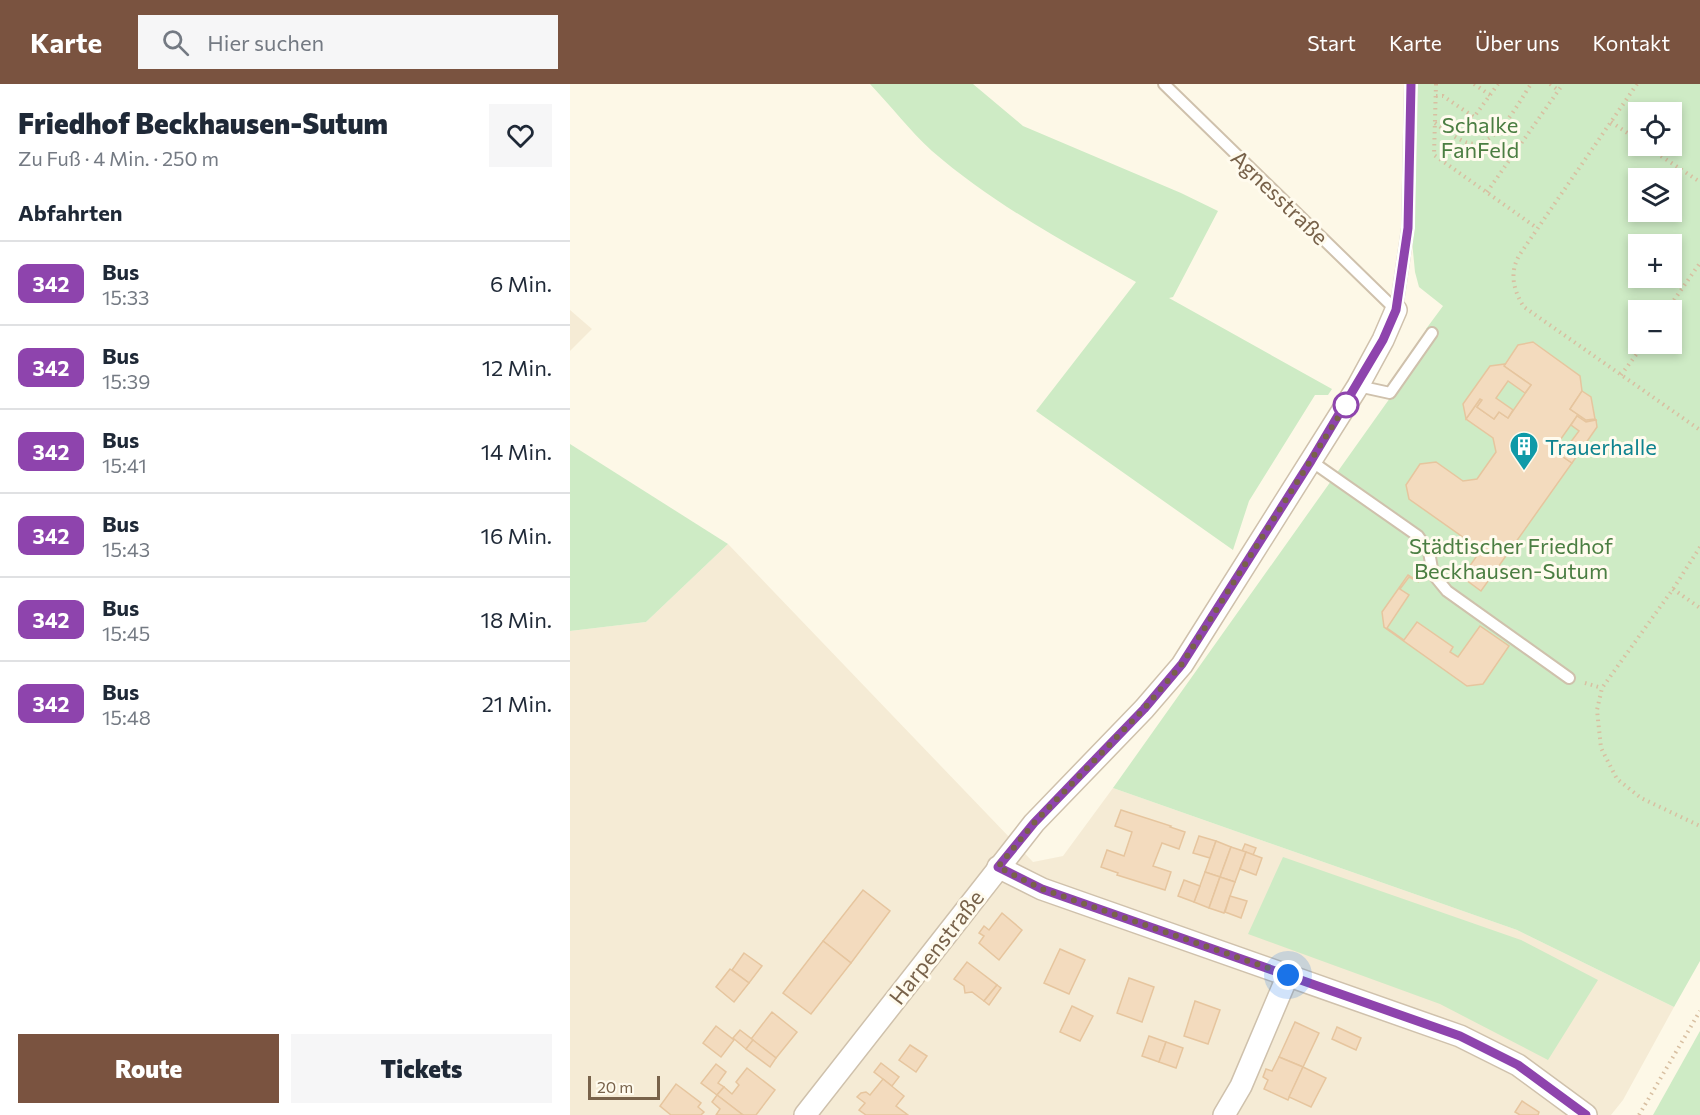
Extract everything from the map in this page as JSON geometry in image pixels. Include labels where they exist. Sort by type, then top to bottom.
[{"type":"street","name":"Harpenstraße","points":[[805,1115],[1034,823],[1144,709],[1182,664],[1358,386],[1396,310]]},
{"type":"street","points":[[998,867],[1042,889],[1460,1036],[1518,1065],[1586,1115]]},
{"type":"street","points":[[1224,1115],[1241,1086],[1288,975]]},
{"type":"lane","name":"Agnesstraße","points":[[1164,84],[1396,310]]},
{"type":"lane","points":[[1396,310],[1408,228],[1411,84]]},
{"type":"lane","points":[[1358,386],[1390,393],[1432,333]]},
{"type":"lane","points":[[1311,461],[1418,536],[1429,552],[1433,574],[1447,591],[1569,678]]},
{"type":"path","points":[[1436,84],[1434,155],[1537,228]]},
{"type":"path","points":[[1474,84],[1490,96]]},
{"type":"path","points":[[1435,96],[1443,96],[1474,117],[1498,84]]},
{"type":"path","points":[[1434,123],[1455,137],[1470,143],[1483,142],[1495,135],[1531,84]]},
{"type":"path","points":[[1550,84],[1558,90]]},
{"type":"path","points":[[1487,192],[1563,84]]},
{"type":"path","points":[[1637,84],[1537,228],[1513,265],[1512,276],[1518,298],[1524,308],[1700,430]]},
{"type":"path","points":[[1611,122],[1628,133]]},
{"type":"path","points":[[1661,156],[1700,182]]},
{"type":"path","points":[[1674,300],[1700,263]]},
{"type":"path","points":[[1621,375],[1637,354]]},
{"type":"path","points":[[1700,547],[1602,688],[1597,710],[1601,748],[1617,779],[1641,798],[1700,826]]},
{"type":"path","points":[[1673,589],[1700,608]]},
{"type":"path","points":[[1639,1115],[1700,1011]]},
{"type":"shaded area","points":[[570,310],[592,329],[570,351]]},
{"type":"shaded area","points":[[728,544],[1033,862],[1063,856],[1113,788],[1517,930],[1674,1007],[1623,1100],[1611,1115],[570,1115],[570,631],[646,622]]},
{"type":"green space","points":[[870,84],[973,84],[1023,126],[1218,211],[1173,297],[1169,298],[1332,389],[1328,395],[1315,395],[1249,501],[1233,550],[1036,411],[1136,282],[1031,222],[955,170],[908,127]]},
{"type":"green space","name":"Städtischer Friedhof Beckhausen-Sutum","points":[[1413,84],[1700,84],[1700,961],[1674,1007],[1517,930],[1113,788],[1434,336],[1426,329],[1443,306],[1419,287],[1415,272],[1411,231]]},
{"type":"green space","points":[[570,444],[728,544],[646,622],[570,631]]},
{"type":"green space","points":[[1283,857],[1521,940],[1598,980],[1548,1060],[1440,1004],[1248,934]]},
{"type":"green space","points":[[1700,1031],[1700,1115],[1653,1115]]},
{"type":"building","name":"Trauerhalle","points":[[1533,342],[1580,376],[1582,391],[1570,409],[1586,420],[1596,420],[1586,422],[1577,416],[1553,450],[1572,463],[1481,591],[1462,577],[1481,550],[1409,499],[1406,485],[1420,464],[1436,462],[1463,481],[1477,479],[1496,452],[1493,438],[1466,419],[1480,399],[1482,400],[1477,407],[1494,419],[1499,412],[1508,418],[1531,385],[1504,366],[1518,345]]},
{"type":"building","points":[[1505,364],[1504,366],[1531,385],[1525,393],[1508,381],[1496,398],[1513,410],[1508,418],[1499,412],[1494,419],[1477,407],[1482,400],[1480,399],[1466,419],[1463,404],[1490,366]]},
{"type":"building","points":[[1582,391],[1591,397],[1595,419],[1586,420],[1570,409]]},
{"type":"building","points":[[1577,416],[1586,422],[1596,420],[1597,427],[1572,463],[1553,450],[1559,442],[1567,447],[1579,431],[1571,425]]},
{"type":"building","points":[[1408,575],[1419,582],[1409,577],[1400,589],[1409,595],[1387,628],[1404,640],[1417,622],[1453,647],[1450,652],[1458,657],[1480,626],[1509,646],[1483,684],[1467,686],[1384,627],[1382,612]]},
{"type":"building","points":[[1121,810],[1185,832],[1179,849],[1162,843],[1153,866],[1171,872],[1165,890],[1117,875],[1118,873],[1101,867],[1107,850],[1124,856],[1132,832],[1115,826]]},
{"type":"building","points":[[1199,836],[1216,841],[1210,858],[1193,853]]},
{"type":"building","points":[[1216,841],[1231,847],[1220,877],[1205,872]]},
{"type":"building","points":[[1245,844],[1256,848],[1253,855],[1242,851]]},
{"type":"building","points":[[1231,847],[1246,852],[1235,882],[1220,877]]},
{"type":"building","points":[[1246,852],[1262,858],[1256,875],[1240,869]]},
{"type":"building","points":[[1205,872],[1220,877],[1209,908],[1194,902]]},
{"type":"building","points":[[1220,877],[1235,882],[1224,913],[1209,908]]},
{"type":"building","points":[[1184,880],[1200,886],[1194,902],[1178,896]]},
{"type":"building","points":[[863,890],[890,911],[851,963],[823,941]]},
{"type":"building","points":[[1230,896],[1247,901],[1241,918],[1225,912]]},
{"type":"building","points":[[1002,913],[1022,930],[999,960],[979,943],[984,936],[979,933],[984,926],[989,930]]},
{"type":"building","points":[[823,941],[851,963],[811,1014],[783,993]]},
{"type":"building","points":[[1060,949],[1085,960],[1069,994],[1044,983]]},
{"type":"building","points":[[744,953],[762,966],[749,983],[732,970]]},
{"type":"building","points":[[967,962],[997,985],[984,1001],[972,992],[965,993],[964,986],[954,979]]},
{"type":"building","points":[[730,969],[749,983],[734,1002],[716,987]]},
{"type":"building","points":[[1129,978],[1154,987],[1142,1022],[1117,1013]]},
{"type":"building","points":[[997,985],[1001,988],[989,1005],[984,1001]]},
{"type":"building","points":[[1195,1001],[1220,1010],[1208,1044],[1184,1036]]},
{"type":"building","points":[[1072,1006],[1093,1016],[1080,1041],[1060,1032]]},
{"type":"building","points":[[772,1012],[797,1032],[776,1058],[751,1039]]},
{"type":"building","points":[[1295,1022],[1319,1033],[1303,1067],[1279,1057]]},
{"type":"building","points":[[716,1026],[734,1040],[721,1057],[703,1043]]},
{"type":"building","points":[[1337,1027],[1361,1038],[1356,1050],[1332,1039]]},
{"type":"building","points":[[740,1030],[753,1040],[746,1049],[733,1038]]},
{"type":"building","points":[[1149,1036],[1166,1042],[1159,1062],[1142,1056]]},
{"type":"building","points":[[753,1040],[776,1058],[770,1067],[746,1049]]},
{"type":"building","points":[[1166,1042],[1183,1048],[1176,1068],[1159,1062]]},
{"type":"building","points":[[910,1045],[927,1056],[916,1072],[899,1060]]},
{"type":"building","points":[[1279,1057],[1303,1067],[1288,1100],[1264,1089],[1268,1080],[1263,1077],[1266,1069],[1272,1071]]},
{"type":"building","points":[[881,1063],[899,1077],[892,1086],[874,1072]]},
{"type":"building","points":[[716,1064],[726,1072],[718,1083],[724,1087],[717,1095],[701,1083]]},
{"type":"building","points":[[1303,1067],[1326,1078],[1311,1107],[1289,1097]]},
{"type":"building","points":[[747,1068],[775,1090],[756,1115],[743,1115],[717,1095],[724,1087],[732,1094],[739,1085],[736,1082]]},
{"type":"building","points":[[883,1079],[904,1096],[896,1106],[908,1115],[866,1115],[859,1110],[865,1103],[857,1097],[866,1092],[870,1095]]},
{"type":"building","points":[[676,1084],[701,1103],[698,1107],[704,1112],[701,1115],[671,1115],[660,1106]]},
{"type":"building","points":[[717,1095],[743,1115],[716,1115],[720,1109],[712,1102]]},
{"type":"building","points":[[1522,1101],[1539,1112],[1538,1115],[1520,1115],[1515,1112]]},
{"type":"bus line","name":"342","points":[[1411,84],[1408,228],[1396,310],[1383,340],[1358,386],[1182,664],[1144,709],[1034,823],[998,867],[1042,889],[1460,1036],[1518,1065],[1586,1115]]},
{"type":"place","name":"Trauerhalle","points":[[1524,472]]},
{"type":"route","points":[[1288,975],[1042,889],[998,867],[1034,823],[1144,709],[1182,664],[1349,400],[1346,405]]},
{"type":"park label","name":"Schalke FanFeld","points":[[1480,136]]}]
